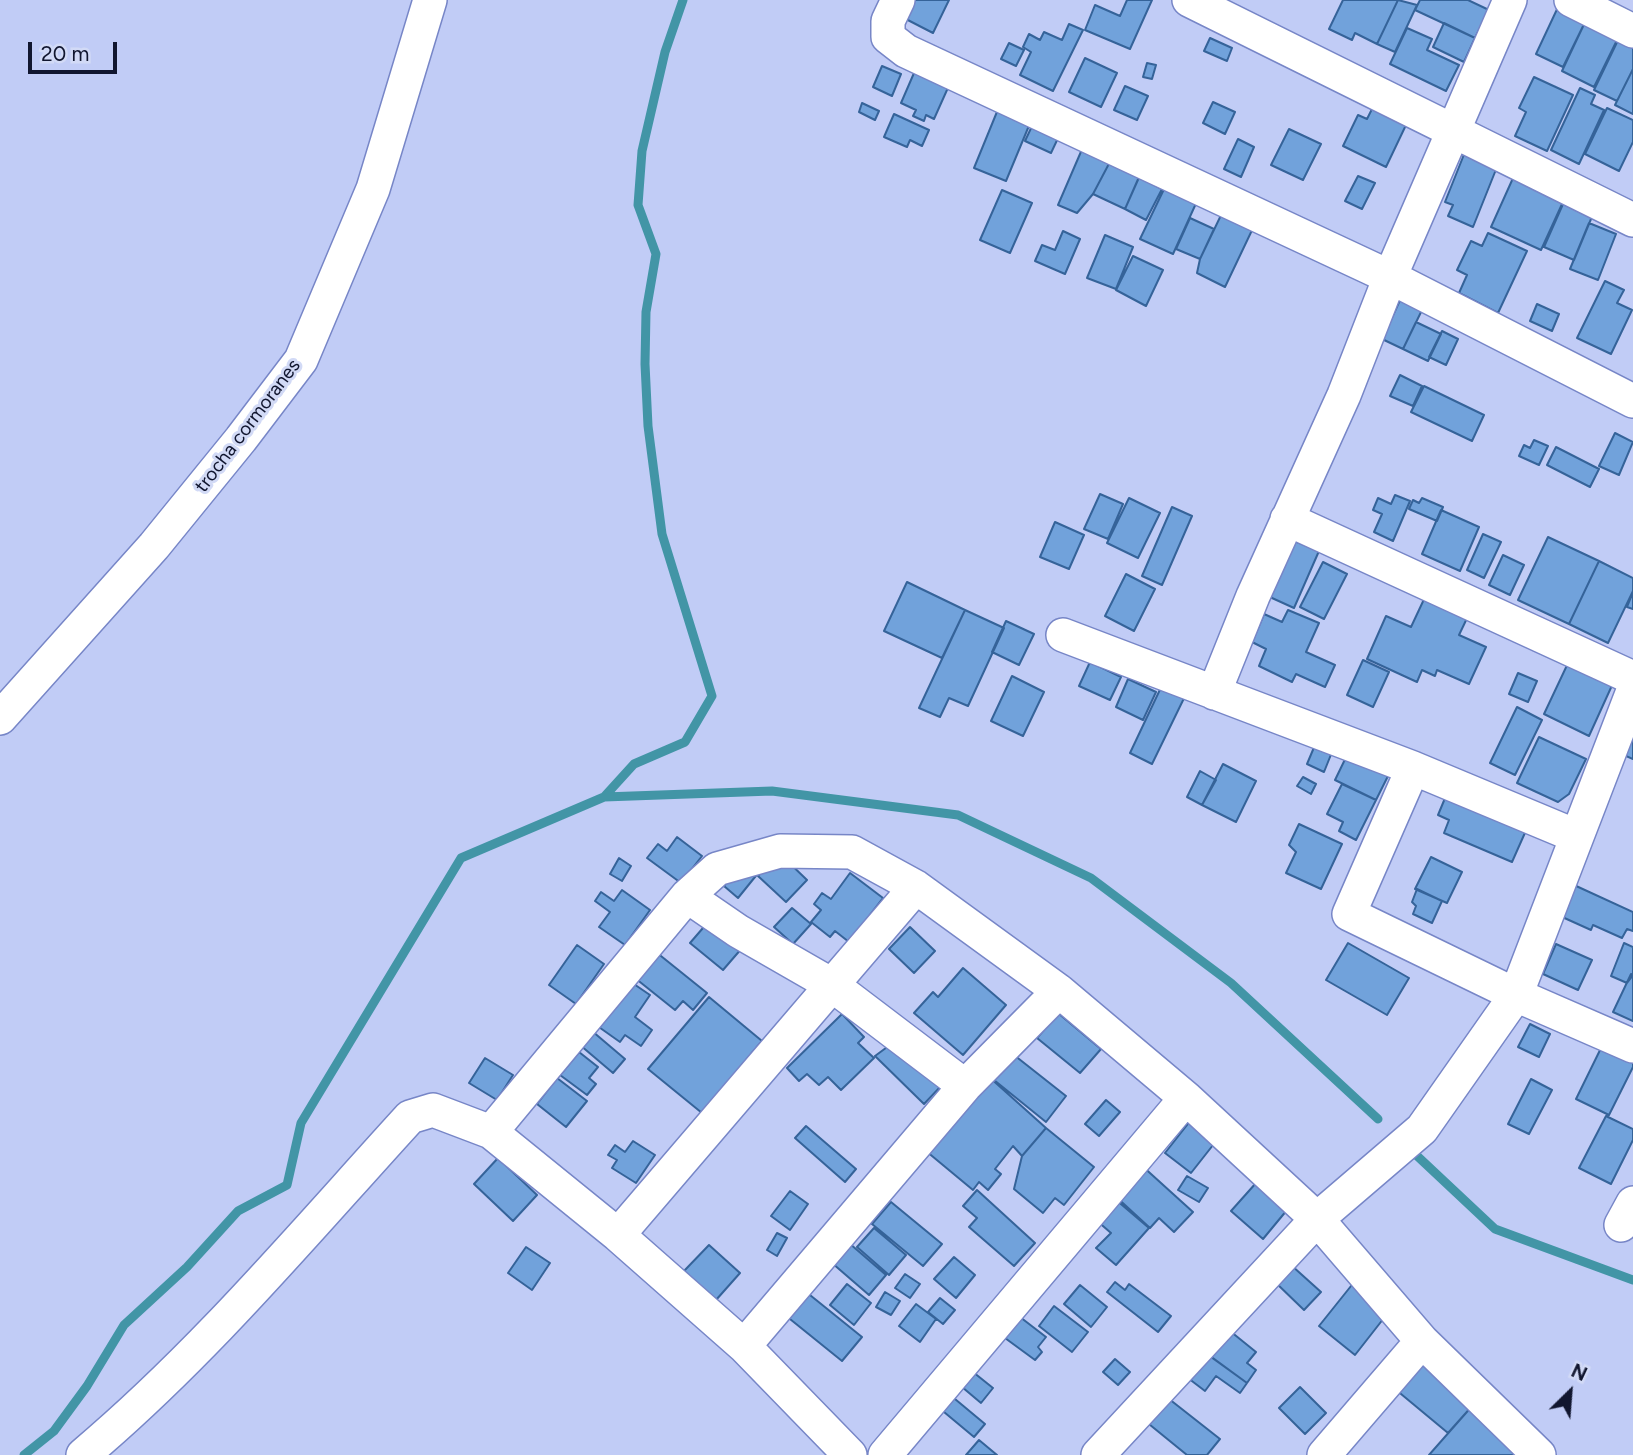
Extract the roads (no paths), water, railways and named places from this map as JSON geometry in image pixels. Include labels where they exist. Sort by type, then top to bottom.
[{"type":"street","name":"trocha cormoranes","points":[[0,718],[154,546],[301,360],[373,189],[430,0]]},
{"type":"street","points":[[898,0],[888,21],[888,37],[906,51],[1390,277],[1633,401]]},
{"type":"street","points":[[1189,0],[1633,219]]},
{"type":"street","points":[[1214,693],[1287,519],[1344,395],[1390,277],[1510,0]]},
{"type":"street","points":[[1571,0],[1633,31]]},
{"type":"street","points":[[1287,519],[1633,678]]},
{"type":"street","points":[[1063,635],[1413,768],[1576,835]]},
{"type":"street","points":[[1098,1455],[1317,1219],[1422,1129],[1516,995],[1633,691]]},
{"type":"street","points":[[1413,768],[1349,914],[1516,995],[1633,1046]]},
{"type":"street","points":[[491,1132],[687,895],[717,869],[780,850],[852,852],[916,887],[1059,991],[1186,1098],[1317,1219],[1422,1341],[1539,1455]]},
{"type":"street","points":[[618,1236],[916,887]]},
{"type":"street","points":[[687,895],[728,925],[832,985],[965,1086]]},
{"type":"street","points":[[744,1346],[965,1086],[1059,991]]},
{"type":"street","points":[[885,1455],[1186,1098]]},
{"type":"street","points":[[83,1455],[146,1402],[199,1349],[410,1117],[433,1110],[491,1132],[618,1236],[744,1346],[850,1455]]},
{"type":"street","points":[[1324,1455],[1422,1341]]},
{"type":"waterway","points":[[604,797],[634,764],[685,742],[712,696],[662,534],[648,426],[645,364],[646,312],[656,254],[638,205],[642,151],[665,52],[683,0]]},
{"type":"waterway","points":[[24,1455],[54,1431],[87,1386],[124,1325],[187,1267],[238,1211],[287,1185],[301,1123],[461,858],[604,797],[772,791],[958,815],[1091,878],[1231,983],[1378,1119]]},
{"type":"waterway","points":[[1414,1153],[1495,1229],[1633,1280]]}]
